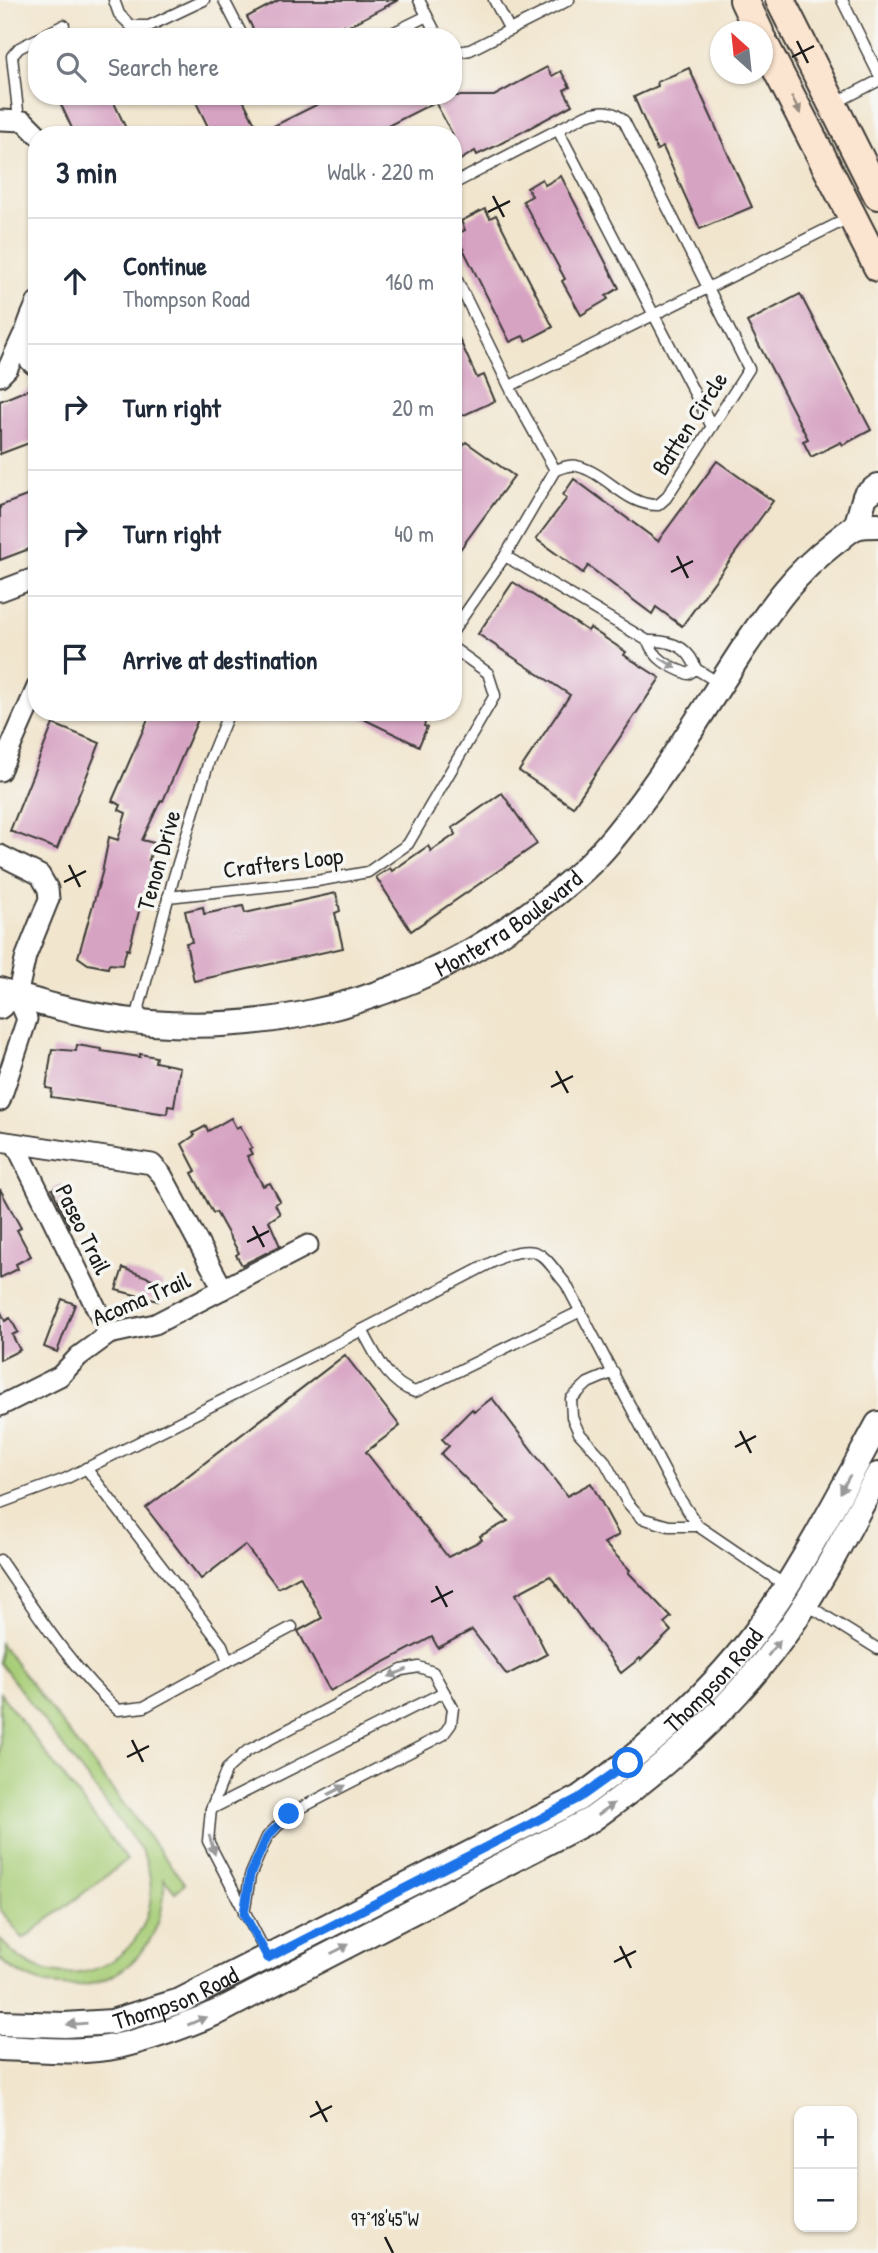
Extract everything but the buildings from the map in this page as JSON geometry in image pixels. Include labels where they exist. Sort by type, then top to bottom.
[{"type":"main road","points":[[744,0],[754,21]]},
{"type":"main road","points":[[780,0],[878,195]]},
{"type":"main road","points":[[773,61],[878,267]]},
{"type":"street","points":[[9,120],[30,126]]},
{"type":"street","points":[[0,376],[8,368],[28,323]]},
{"type":"street","points":[[25,330],[22,340],[28,359]]},
{"type":"street","name":"Monterra Boulevard","points":[[6,998],[135,1022],[198,1026],[276,1020],[358,1001],[400,986],[463,957],[499,935],[575,878],[610,841],[646,795],[783,590],[816,557],[867,526],[865,496],[878,486]]},
{"type":"street","points":[[0,591],[28,580]]},
{"type":"street","points":[[0,771],[28,707]]},
{"type":"street","points":[[0,855],[40,875],[49,894],[48,906],[6,998],[27,1019],[1,1094]]},
{"type":"street","points":[[8,1143],[152,1164],[162,1175],[223,1289]]},
{"type":"street","name":"Paseo Trail","points":[[8,1143],[109,1334]]},
{"type":"street","name":"Acoma Trail","points":[[0,1406],[60,1376],[79,1356],[109,1334],[155,1324],[308,1245]]},
{"type":"street","name":"Thompson Road","points":[[0,2048],[66,2050],[116,2046],[189,2024],[274,1969],[579,1798],[628,1763],[696,1701],[742,1648],[772,1610],[878,1424]]},
{"type":"street","name":"Thompson Road","points":[[0,2023],[65,2025],[112,2022],[274,1969],[592,1819],[643,1782],[695,1737],[754,1673],[792,1624],[878,1475]]},
{"type":"street","points":[[786,1586],[805,1603]]},
{"type":"street","points":[[551,1813],[562,1835]]},
{"type":"lane","points":[[114,0],[119,14],[131,26],[149,26],[204,0]]},
{"type":"lane","points":[[224,0],[238,28]]},
{"type":"lane","points":[[419,0],[433,28]]},
{"type":"lane","points":[[494,0],[510,30]]},
{"type":"lane","points":[[462,51],[470,50],[569,0]]},
{"type":"lane","points":[[842,0],[878,73]]},
{"type":"lane","points":[[402,28],[427,16]]},
{"type":"lane","points":[[58,28],[64,25]]},
{"type":"lane","points":[[9,120],[12,56],[28,44]]},
{"type":"lane","points":[[832,104],[878,81]]},
{"type":"lane","name":"Batten Circle","points":[[555,470],[574,465],[587,470],[639,503],[658,505],[666,498],[749,369],[624,121],[617,114],[601,110],[558,130]]},
{"type":"lane","points":[[462,179],[558,130],[712,427]]},
{"type":"lane","points":[[510,386],[853,217]]},
{"type":"lane","points":[[462,290],[555,470],[505,556],[462,618]]},
{"type":"lane","points":[[505,556],[648,641],[666,640],[692,657],[695,669],[720,683]]},
{"type":"lane","points":[[648,641],[653,654],[678,670],[688,674],[695,669]]},
{"type":"lane","name":"Crafters Loop","points":[[168,897],[317,881],[368,872],[408,844],[495,695],[488,673],[462,654]]},
{"type":"lane","name":"Tenon Drive","points":[[135,1022],[168,897],[209,761],[225,721]]},
{"type":"lane","points":[[0,1503],[65,1479],[506,1255],[527,1248],[541,1254],[566,1284],[676,1493],[698,1526],[786,1586]]},
{"type":"lane","points":[[362,1330],[384,1370],[402,1388],[415,1392],[581,1311]]},
{"type":"lane","points":[[614,1372],[589,1383],[571,1399],[572,1417],[579,1433],[604,1460],[627,1503],[641,1518],[668,1526],[698,1526]]},
{"type":"lane","points":[[86,1468],[222,1646],[228,1661]]},
{"type":"lane","points":[[0,1560],[39,1617],[96,1690],[118,1710],[144,1707],[292,1627]]},
{"type":"lane","points":[[805,1603],[878,1649]]},
{"type":"lane","points":[[244,1914],[250,1875],[267,1837],[289,1814],[443,1735],[451,1724],[453,1708],[433,1672],[419,1667],[402,1670],[247,1751],[227,1769],[211,1809],[208,1841],[244,1914],[274,1969]]},
{"type":"lane","points":[[211,1809],[444,1692]]},
{"type":"green space","points":[[0,1643],[185,1884],[175,1892],[164,1879],[161,1911],[150,1939],[133,1961],[110,1977],[84,1985],[56,1986],[27,1977],[0,1959],[0,1939],[27,1962],[56,1973],[85,1972],[111,1961],[133,1942],[147,1916],[151,1885],[142,1851],[0,1663]]},
{"type":"green space","points":[[0,1693],[127,1860],[23,1939],[0,1909]]},
{"type":"route","points":[[289,1814],[267,1837],[250,1875],[244,1914],[268,1958],[579,1798],[628,1763]]}]
